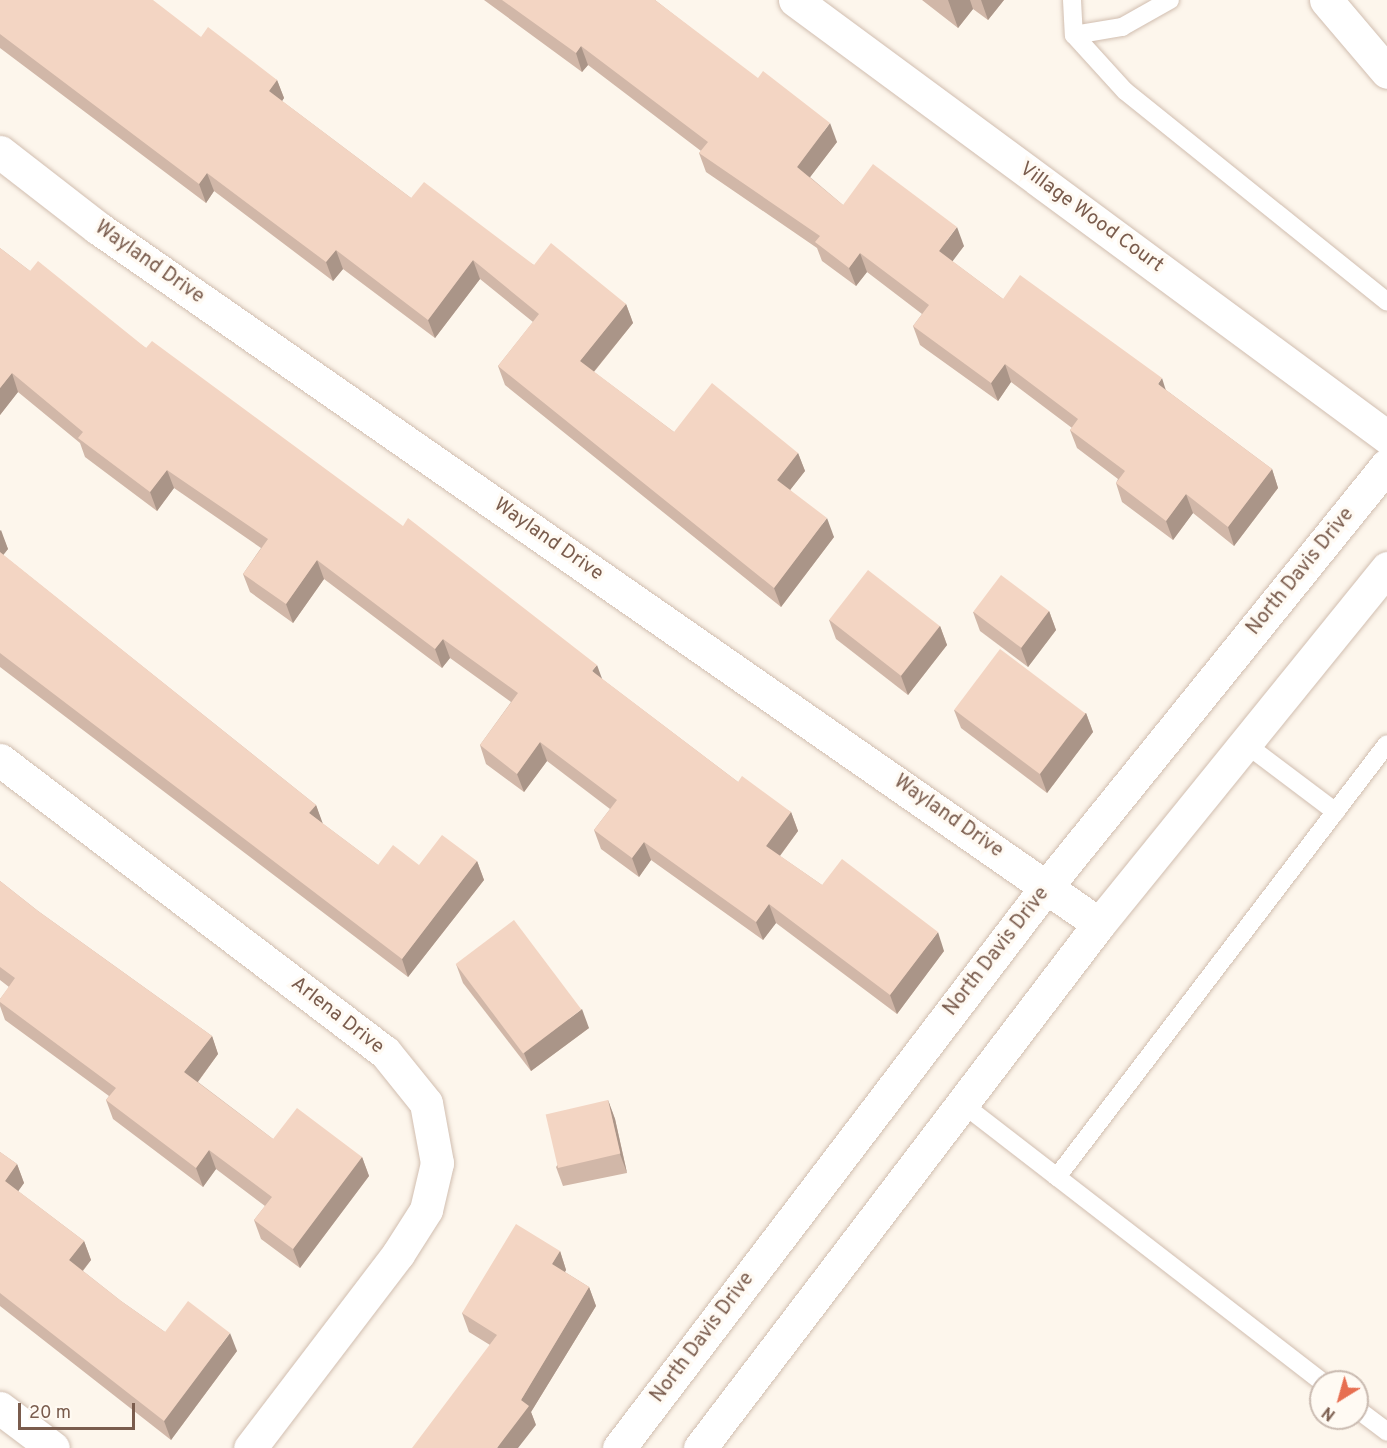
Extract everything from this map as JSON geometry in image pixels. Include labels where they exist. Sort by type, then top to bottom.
[{"type":"street","name":"Village Wood Court","points":[[795,0],[1387,437]]},
{"type":"street","points":[[1326,0],[1387,72]]},
{"type":"street","name":"Wayland Drive","points":[[0,152],[98,228],[1099,924]]},
{"type":"street","name":"North Davis Drive","points":[[619,1448],[1047,886],[1387,465]]},
{"type":"street","points":[[700,1448],[964,1105],[1099,924],[1247,745],[1387,568]]},
{"type":"street","name":"Arlena Drive","points":[[0,760],[385,1052],[426,1103],[437,1162],[426,1210],[398,1254],[250,1448]]},
{"type":"street","points":[[0,1408],[52,1448]]},
{"type":"lane","points":[[1072,0],[1074,35],[1125,91],[1387,302]]},
{"type":"lane","points":[[1074,35],[1122,27],[1170,0]]},
{"type":"lane","points":[[1056,1177],[1387,744]]},
{"type":"lane","points":[[1247,745],[1336,812]]},
{"type":"lane","points":[[964,1105],[1309,1372]]},
{"type":"lane","points":[[1369,1417],[1386,1429]]},
{"type":"building","points":[[0,0],[153,0],[201,37],[208,27],[277,80],[269,91],[411,198],[424,182],[534,265],[551,243],[626,304],[580,361],[674,432],[712,383],[798,453],[777,480],[827,518],[774,588],[498,366],[539,314],[473,260],[428,320],[336,250],[326,262],[207,173],[199,184],[0,34]]},
{"type":"building","points":[[502,0],[655,0],[758,78],[763,71],[830,123],[797,167],[843,205],[873,164],[957,227],[939,251],[1003,299],[1020,275],[1162,378],[1158,384],[1272,469],[1228,527],[1186,494],[1166,521],[1116,483],[1125,471],[1070,430],[1078,419],[1005,364],[991,383],[913,326],[929,305],[860,253],[849,268],[815,242],[820,236],[699,153],[708,142],[581,46],[576,53]]},
{"type":"building","points":[[0,248],[30,271],[38,261],[146,348],[152,341],[403,526],[408,518],[597,665],[592,671],[738,782],[742,776],[791,812],[766,846],[822,885],[842,859],[938,932],[890,995],[769,904],[756,922],[644,842],[632,858],[594,830],[617,800],[540,742],[517,774],[480,745],[518,693],[443,639],[435,649],[317,560],[286,604],[243,574],[268,539],[167,470],[150,492],[78,438],[83,432],[12,373],[0,388]]},
{"type":"building","points":[[0,552],[316,805],[309,813],[378,865],[393,845],[419,865],[442,835],[477,861],[402,959],[0,653]]},
{"type":"building","points":[[868,570],[940,626],[901,676],[829,620]]},
{"type":"building","points":[[1001,575],[1049,611],[1021,648],[973,612]]},
{"type":"building","points":[[1000,649],[1085,713],[1040,774],[954,710]]},
{"type":"building","points":[[0,881],[212,1036],[184,1072],[273,1139],[297,1108],[362,1157],[293,1249],[254,1220],[272,1197],[209,1150],[196,1168],[106,1100],[116,1088],[0,1002],[15,978],[0,967]]},
{"type":"building","points":[[514,920],[581,1009],[523,1053],[456,964]]},
{"type":"building","points":[[608,1100],[620,1154],[558,1168],[546,1114]]},
{"type":"building","points":[[0,1152],[17,1164],[5,1181],[84,1241],[69,1260],[121,1301],[165,1332],[188,1301],[230,1333],[164,1421],[0,1293]]},
{"type":"building","points":[[516,1224],[560,1251],[552,1264],[589,1287],[521,1400],[529,1406],[497,1448],[412,1448],[497,1335],[462,1313]]}]
